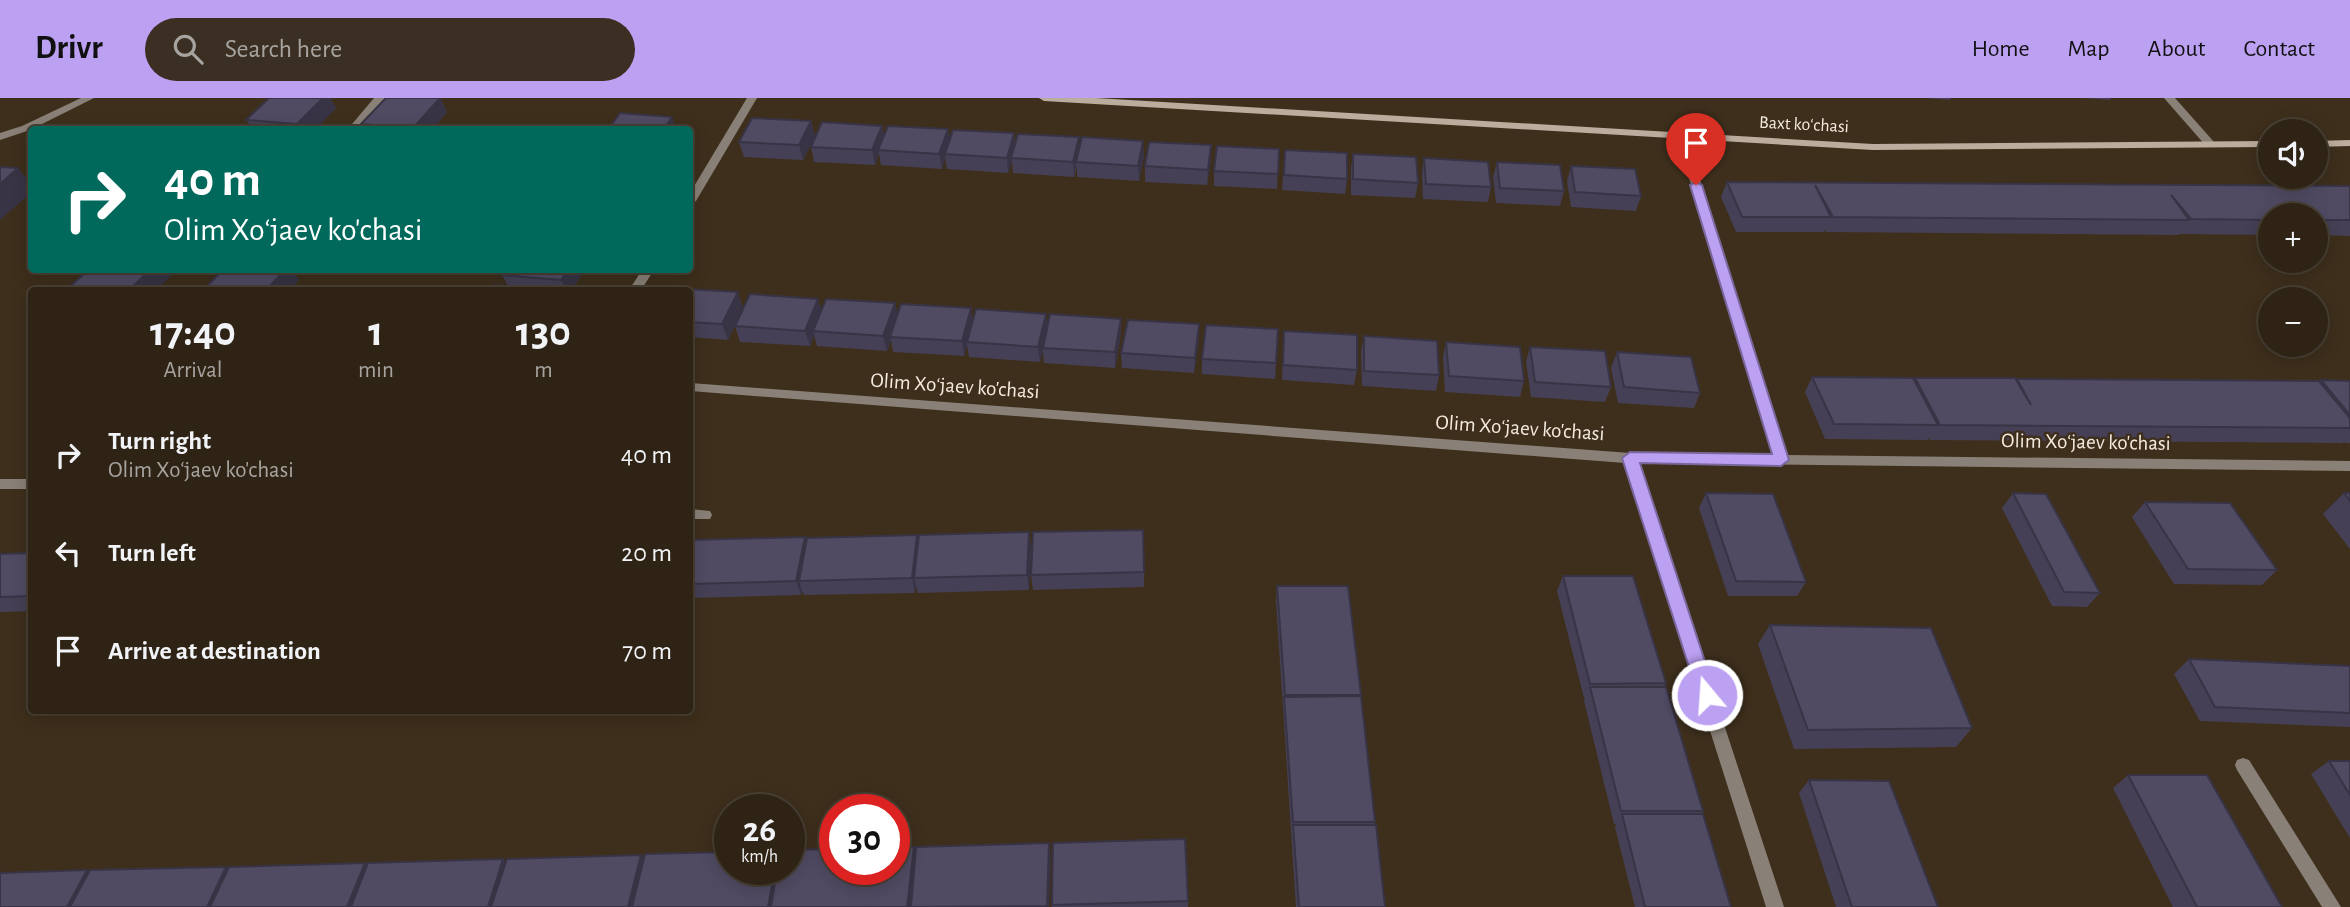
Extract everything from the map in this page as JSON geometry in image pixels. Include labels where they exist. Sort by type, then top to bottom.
[{"type":"main road","name":"Baxt koʻchasi","points":[[1044,98],[1872,147],[2258,144]]},
{"type":"main road","points":[[2328,144],[2350,143]]},
{"type":"street","points":[[30,126],[89,98]]},
{"type":"street","points":[[356,126],[380,98]]},
{"type":"street","points":[[693,196],[752,98]]},
{"type":"street","points":[[2169,98],[2210,144]]},
{"type":"street","points":[[0,137],[28,127]]},
{"type":"street","points":[[1681,135],[1781,460]]},
{"type":"street","name":"Olim Xoʻjaev ko'chasi","points":[[693,387],[1630,458],[2350,466]]},
{"type":"street","points":[[1630,458],[1775,907]]},
{"type":"street","points":[[0,484],[28,484]]},
{"type":"street","points":[[693,514],[705,515]]},
{"type":"street","points":[[2243,765],[2332,907]]},
{"type":"building","points":[[269,98],[323,98],[297,124],[246,120]]},
{"type":"building","points":[[386,98],[440,98],[415,126],[361,124]]},
{"type":"building","points":[[620,113],[672,117],[666,126],[611,126]]},
{"type":"building","points":[[752,118],[811,121],[799,145],[739,142]]},
{"type":"building","points":[[822,122],[882,126],[872,150],[811,147]]},
{"type":"building","points":[[888,126],[948,129],[939,154],[878,150]]},
{"type":"building","points":[[953,130],[1014,133],[1007,158],[945,154]]},
{"type":"building","points":[[1018,134],[1079,137],[1073,162],[1011,158]]},
{"type":"building","points":[[1082,137],[1143,141],[1138,166],[1076,162]]},
{"type":"building","points":[[1149,142],[1211,145],[1208,170],[1145,166]]},
{"type":"building","points":[[1217,146],[1279,149],[1278,174],[1214,171]]},
{"type":"building","points":[[1285,150],[1347,153],[1347,179],[1284,175]]},
{"type":"building","points":[[1353,154],[1416,157],[1418,183],[1353,179]]},
{"type":"building","points":[[1424,158],[1488,162],[1491,187],[1426,184]]},
{"type":"building","points":[[1497,162],[1560,165],[1564,191],[1500,188]]},
{"type":"building","points":[[1571,166],[1635,169],[1641,196],[1575,192]]},
{"type":"building","points":[[0,167],[18,168],[0,184]]},
{"type":"building","points":[[1727,182],[2258,185],[2258,189],[2328,189],[2328,186],[2350,186],[2350,220],[2328,220],[2328,203],[2258,203],[2258,220],[2191,219],[2171,195],[2189,220],[1833,217],[1815,185],[1831,217],[1742,217]]},
{"type":"building","points":[[85,273],[147,273],[132,287],[69,287]]},
{"type":"building","points":[[220,273],[282,273],[269,287],[206,287]]},
{"type":"building","points":[[504,273],[566,273],[561,280],[502,275]]},
{"type":"building","points":[[693,289],[738,292],[722,324],[693,322]]},
{"type":"building","points":[[750,294],[818,299],[805,331],[735,326]]},
{"type":"building","points":[[826,299],[895,303],[883,336],[813,331]]},
{"type":"building","points":[[901,304],[971,308],[962,341],[890,337]]},
{"type":"building","points":[[976,309],[1046,314],[1038,347],[967,342]]},
{"type":"building","points":[[1050,314],[1121,319],[1115,352],[1043,348]]},
{"type":"building","points":[[1128,320],[1199,324],[1195,358],[1121,353]]},
{"type":"building","points":[[1206,325],[1278,329],[1276,363],[1202,359]]},
{"type":"building","points":[[1284,331],[1357,335],[1357,370],[1283,365]]},
{"type":"building","points":[[1364,336],[1437,341],[1439,375],[1364,371]]},
{"type":"building","points":[[1446,342],[1520,347],[1524,381],[1449,376]]},
{"type":"building","points":[[1530,347],[1605,351],[1611,387],[1535,382]]},
{"type":"building","points":[[1617,352],[1691,357],[1700,393],[1624,387]]},
{"type":"building","points":[[1812,377],[1913,378],[1938,425],[1834,424]]},
{"type":"building","points":[[1915,378],[2015,378],[2031,405],[2017,379],[2319,381],[2350,418],[2350,428],[1940,425]]},
{"type":"building","points":[[2321,380],[2350,381],[2350,415]]},
{"type":"building","points":[[1706,493],[1773,494],[1806,582],[1736,581]]},
{"type":"building","points":[[2013,493],[2046,494],[2100,593],[2064,592]]},
{"type":"building","points":[[2145,502],[2230,503],[2277,570],[2188,569]]},
{"type":"building","points":[[1143,530],[1144,572],[1031,575],[1033,532]]},
{"type":"building","points":[[1029,532],[1027,575],[914,578],[919,535]]},
{"type":"building","points":[[917,535],[912,578],[799,581],[807,538]]},
{"type":"building","points":[[805,537],[796,581],[693,584],[694,540]]},
{"type":"building","points":[[28,553],[28,596],[0,597],[0,554]]},
{"type":"building","points":[[1563,576],[1633,576],[1666,683],[1590,684]]},
{"type":"building","points":[[1277,586],[1348,586],[1361,695],[1285,695]]},
{"type":"building","points":[[1770,625],[1931,628],[1972,728],[1808,730]]},
{"type":"building","points":[[2189,659],[2350,666],[2350,713],[2215,707]]},
{"type":"building","points":[[1590,687],[1666,687],[1703,811],[1621,811]]},
{"type":"building","points":[[1361,696],[1375,822],[1293,822],[1284,697]]},
{"type":"building","points":[[2329,761],[2350,761],[2350,795]]},
{"type":"building","points":[[2128,775],[2207,775],[2282,907],[2197,907]]},
{"type":"building","points":[[1809,780],[1889,781],[1938,907],[1852,907]]},
{"type":"building","points":[[1622,814],[1703,814],[1731,907],[1645,907]]},
{"type":"building","points":[[1293,825],[1376,825],[1385,907],[1299,907]]},
{"type":"building","points":[[1185,839],[1188,901],[1052,905],[1053,843]]},
{"type":"building","points":[[1049,843],[1047,906],[911,907],[916,847]]},
{"type":"building","points":[[910,847],[914,847],[910,881]]},
{"type":"building","points":[[819,849],[819,885],[910,885],[907,907],[771,907],[775,885],[805,885],[805,850]]},
{"type":"building","points":[[714,852],[714,885],[772,885],[768,907],[632,907],[645,854]]},
{"type":"building","points":[[641,855],[628,907],[491,907],[507,859]]},
{"type":"building","points":[[503,859],[488,907],[351,907],[368,863]]},
{"type":"building","points":[[365,863],[347,907],[210,907],[229,867]]},
{"type":"building","points":[[226,867],[207,907],[70,907],[90,870]]},
{"type":"building","points":[[87,870],[67,907],[0,907],[0,873]]},
{"type":"route","points":[[1696,185],[1781,460],[1630,458],[1707,695]]}]
